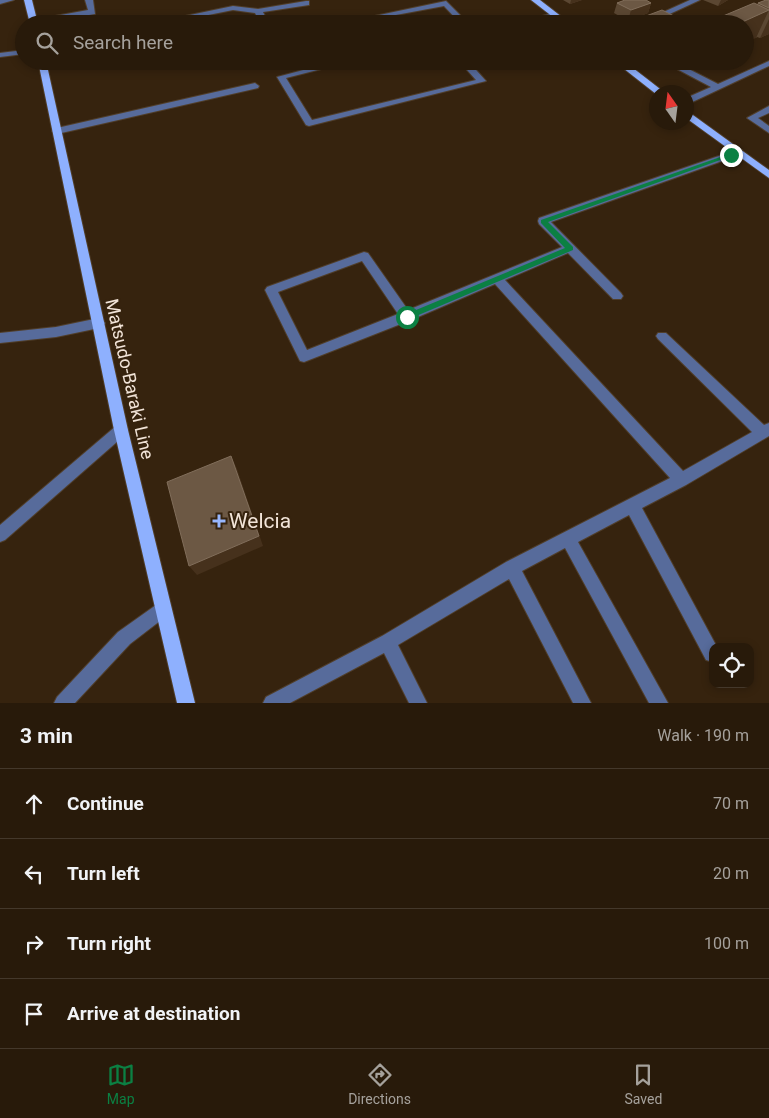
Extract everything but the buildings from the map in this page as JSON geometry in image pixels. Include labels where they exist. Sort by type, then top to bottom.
[{"type":"main road","points":[[28,0],[32,15]]},
{"type":"main road","points":[[535,0],[554,15]]},
{"type":"main road","name":"Matsudo-Baraki Line","points":[[44,70],[122,430],[186,703]]},
{"type":"main road","points":[[630,70],[651,85]]},
{"type":"main road","points":[[694,119],[769,175]]},
{"type":"street","points":[[0,2],[10,0]]},
{"type":"street","points":[[76,15],[92,12],[89,0]]},
{"type":"street","points":[[661,15],[696,0]]},
{"type":"street","points":[[196,15],[233,8],[258,11],[306,3]]},
{"type":"street","points":[[384,15],[446,3],[457,15]]},
{"type":"street","points":[[258,11],[260,15]]},
{"type":"street","points":[[0,55],[15,53]]},
{"type":"street","points":[[754,70],[769,63]]},
{"type":"street","points":[[311,70],[281,77],[309,123],[482,82],[471,70]]},
{"type":"street","points":[[684,70],[717,87]]},
{"type":"street","points":[[694,98],[754,70]]},
{"type":"street","points":[[57,131],[255,86]]},
{"type":"street","points":[[769,109],[752,118],[769,130]]},
{"type":"street","points":[[617,296],[543,222],[739,152]]},
{"type":"street","points":[[407,317],[364,256],[271,290],[304,357],[407,317],[570,248]]},
{"type":"street","points":[[497,279],[681,480]]},
{"type":"street","points":[[0,338],[56,332],[99,323]]},
{"type":"street","points":[[272,703],[388,642],[512,568],[681,480],[766,430],[662,336]]},
{"type":"street","points":[[0,535],[122,430]]},
{"type":"street","points":[[632,505],[709,648]]},
{"type":"street","points":[[568,538],[658,703]]},
{"type":"street","points":[[512,568],[582,703]]},
{"type":"street","points":[[63,703],[124,638],[163,608]]},
{"type":"street","points":[[388,642],[418,703]]},
{"type":"place","name":"Welcia","points":[[219,521]]},
{"type":"route","points":[[407,317],[570,248],[543,222],[731,155]]}]
